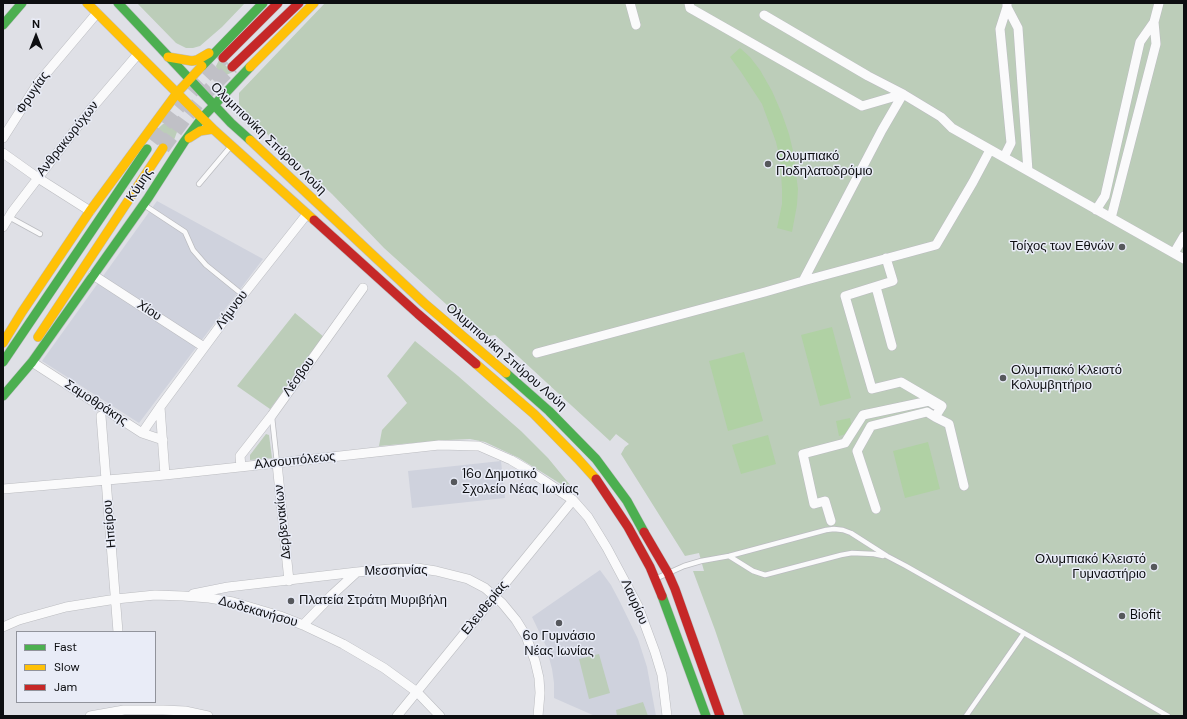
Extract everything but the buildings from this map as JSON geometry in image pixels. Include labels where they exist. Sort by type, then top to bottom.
[{"type":"main road","points":[[3,25],[22,3]]},
{"type":"main road","name":"Ολυμπιονίκη Σπύρου Λούη","points":[[87,3],[231,146],[418,314],[534,414],[574,454],[593,476],[616,508],[656,579],[706,716]]},
{"type":"main road","name":"Ολυμπιονίκη Σπύρου Λούη","points":[[118,3],[231,123],[424,304],[525,389],[587,449],[615,483],[627,501],[668,573],[720,716]]},
{"type":"main road","name":"Κύμης","points":[[3,344],[7,329],[90,211],[177,93],[263,3]]},
{"type":"main road","points":[[223,58],[278,3]]},
{"type":"main road","points":[[232,67],[298,3]]},
{"type":"main road","name":"Κύμης","points":[[3,396],[32,362],[202,118],[314,3]]},
{"type":"main road","points":[[168,57],[192,61],[197,60],[222,46]]},
{"type":"main road","points":[[184,142],[200,131],[213,129]]},
{"type":"main road","name":"Κύμης","points":[[3,362],[152,141]]},
{"type":"main road","name":"Κύμης","points":[[3,390],[163,148]]},
{"type":"street","points":[[630,3],[636,24]]},
{"type":"street","points":[[689,3],[690,8],[862,106],[902,94]]},
{"type":"street","points":[[1111,218],[1156,44],[1154,22],[1159,3]]},
{"type":"street","points":[[1004,157],[1011,143],[1000,29],[1007,5]]},
{"type":"street","points":[[1007,5],[1018,28],[1028,171]]},
{"type":"street","name":"Φρυγίας","points":[[3,138],[38,83],[97,13]]},
{"type":"street","points":[[764,15],[941,117],[952,128],[1184,259]]},
{"type":"street","points":[[1096,210],[1105,196],[1140,42],[1154,22]]},
{"type":"street","name":"Ανθρακωρύχων","points":[[3,227],[38,178],[91,109],[138,54]]},
{"type":"street","points":[[803,281],[902,94]]},
{"type":"street","points":[[537,352],[936,245],[974,182],[990,150]]},
{"type":"street","points":[[3,153],[38,178],[90,211]]},
{"type":"street","name":"Λήμνου","points":[[142,433],[204,347],[307,214]]},
{"type":"street","points":[[1174,253],[1184,236]]},
{"type":"street","points":[[886,258],[893,281],[845,296],[872,389],[901,382],[942,406],[941,408]]},
{"type":"street","name":"Χίου","points":[[93,275],[204,347]]},
{"type":"street","points":[[876,287],[892,346]]},
{"type":"street","name":"Λέσβου","points":[[240,467],[240,456],[272,415],[363,288]]},
{"type":"street","name":"Σαμοθράκης","points":[[32,362],[142,433],[163,440]]},
{"type":"street","points":[[831,520],[825,501],[814,504],[803,454],[845,443],[863,416],[929,401],[941,408]]},
{"type":"street","points":[[160,407],[165,475]]},
{"type":"street","points":[[935,417],[941,408]]},
{"type":"street","points":[[876,509],[858,451],[871,426],[927,412],[949,424],[964,486]]},
{"type":"street","name":"Ηπείρου","points":[[101,416],[118,631]]},
{"type":"street","name":"Αλσουπόλεως","points":[[3,489],[165,475],[439,444],[478,446],[511,460],[572,500]]},
{"type":"street","name":"Δερβενακίων","points":[[277,463],[289,580]]},
{"type":"street","name":"Ελευθερίας","points":[[397,716],[572,500]]},
{"type":"street","name":"Λαυρίου","points":[[572,500],[592,523],[638,606],[662,675],[667,716]]},
{"type":"street","name":"Μεσσηνίας","points":[[183,596],[228,587],[401,568],[436,570],[468,579],[484,588],[502,603],[516,620],[526,636],[535,661],[539,678],[540,694],[538,716]]},
{"type":"street","points":[[303,625],[357,572]]},
{"type":"street","name":"Δωδεκανήσου","points":[[3,627],[19,620],[66,607],[116,599],[155,595],[209,598],[233,602],[280,616],[343,644],[384,668],[417,692],[440,716]]},
{"type":"street","points":[[90,716],[124,709],[185,711],[208,716]]},
{"type":"lane","points":[[199,184],[231,146]]},
{"type":"lane","points":[[143,204],[185,232],[193,250],[206,265],[244,295]]},
{"type":"lane","points":[[9,217],[40,234]]},
{"type":"lane","points":[[272,415],[277,463]]},
{"type":"lane","points":[[656,579],[693,563],[729,556],[826,530],[843,530],[851,533],[887,556],[1168,716]]},
{"type":"lane","points":[[729,556],[753,572],[765,575],[852,553],[887,556]]},
{"type":"lane","points":[[966,716],[1024,633]]},
{"type":"shaded area","points":[[137,3],[245,3],[222,27],[200,46],[186,48],[176,43]]},
{"type":"shaded area","points":[[325,3],[1184,3],[1184,716],[744,716],[693,571],[704,571],[699,553],[685,556],[621,454],[625,447],[629,444],[616,434],[610,441],[495,335],[489,336],[478,333],[384,248],[332,194],[239,108],[239,93]]},
{"type":"shaded area","points":[[740,48],[750,57],[760,70],[772,91],[789,134],[793,151],[798,189],[797,205],[792,232],[777,228],[782,204],[780,159],[776,142],[762,104],[730,57]]},
{"type":"shaded area","points":[[219,60],[233,72],[224,76],[218,73],[216,66]]},
{"type":"shaded area","points":[[169,122],[174,123],[177,132],[171,148],[153,133],[163,124]]},
{"type":"shaded area","points":[[157,201],[263,259],[139,423],[42,361]]},
{"type":"shaded area","points":[[295,313],[324,337],[270,409],[237,386]]},
{"type":"shaded area","points":[[832,327],[851,398],[820,406],[801,335]]},
{"type":"shaded area","points":[[415,341],[521,431],[548,458],[571,486],[569,489],[519,458],[485,442],[470,439],[379,446],[382,430],[407,403],[387,376]]},
{"type":"shaded area","points":[[744,352],[763,421],[728,431],[709,361]]},
{"type":"shaded area","points":[[850,418],[853,432],[839,436],[836,421]]},
{"type":"shaded area","points":[[266,434],[269,435],[272,458],[250,460],[250,455]]},
{"type":"shaded area","points":[[768,435],[776,464],[741,474],[732,445]]},
{"type":"shaded area","points":[[928,442],[940,489],[905,498],[893,451]]},
{"type":"shaded area","name":"16ο Δημοτικό Σχολείο Νέας Ιωνίας","points":[[501,461],[505,498],[412,508],[408,471]]},
{"type":"shaded area","points":[[600,570],[611,585],[638,639],[647,667],[656,716],[595,716],[554,698],[552,669],[546,646],[532,617]]},
{"type":"shaded area","points":[[599,654],[610,693],[589,699],[579,659]]},
{"type":"shaded area","points":[[643,702],[648,716],[617,716],[616,710]]},
{"type":"tunnel","points":[[152,141],[199,83],[223,58]]},
{"type":"tunnel","points":[[163,148],[208,91],[232,67]]},
{"type":"traffic: fast","points":[[3,25],[22,3]]},
{"type":"traffic: fast","points":[[118,3],[231,123],[250,140]]},
{"type":"traffic: fast","points":[[202,66],[263,3]]},
{"type":"traffic: fast","points":[[3,396],[32,362],[148,198],[184,142],[202,118],[250,67]]},
{"type":"traffic: fast","points":[[3,362],[147,149]]},
{"type":"traffic: fast","points":[[506,373],[549,411],[596,459],[627,501],[644,532]]},
{"type":"traffic: fast","points":[[662,596],[706,716]]},
{"type":"traffic: slow","points":[[87,3],[213,129],[314,220]]},
{"type":"traffic: slow","points":[[250,67],[314,3]]},
{"type":"traffic: slow","points":[[168,57],[192,61],[197,60],[209,53]]},
{"type":"traffic: slow","points":[[3,343],[90,211],[177,93],[202,66]]},
{"type":"traffic: slow","points":[[189,138],[200,131],[213,129]]},
{"type":"traffic: slow","points":[[250,140],[424,303],[506,373]]},
{"type":"traffic: slow","points":[[38,337],[163,148]]},
{"type":"traffic: slow","points":[[476,364],[534,414],[596,479]]},
{"type":"traffic: jam","points":[[223,58],[278,3]]},
{"type":"traffic: jam","points":[[232,67],[299,3]]},
{"type":"traffic: jam","points":[[314,220],[476,364]]},
{"type":"traffic: jam","points":[[596,479],[628,527],[650,567],[662,596]]},
{"type":"traffic: jam","points":[[644,532],[668,573],[675,589],[720,716]]},
{"type":"place","name":"Ολυμπιακό Ποδηλατοδρόμιο","points":[[768,164]]},
{"type":"place","name":"Τοίχος των Εθνών","points":[[1122,247]]},
{"type":"place","name":"Ολυμπιακό Κλειστό Κολυμβητήριο","points":[[1003,378]]},
{"type":"place","name":"16ο Δημοτικό Σχολείο Νέας Ιωνίας","points":[[454,482]]},
{"type":"place","name":"Ολυμπιακό Κλειστό Γυμναστήριο","points":[[1154,567]]},
{"type":"place","name":"Πλατεία Στράτη Μυριβήλη","points":[[291,601]]},
{"type":"place","name":"Biofit","points":[[1122,616]]},
{"type":"place","name":"6ο Γυμνάσιο Νέας Ιωνίας","points":[[559,623]]}]
